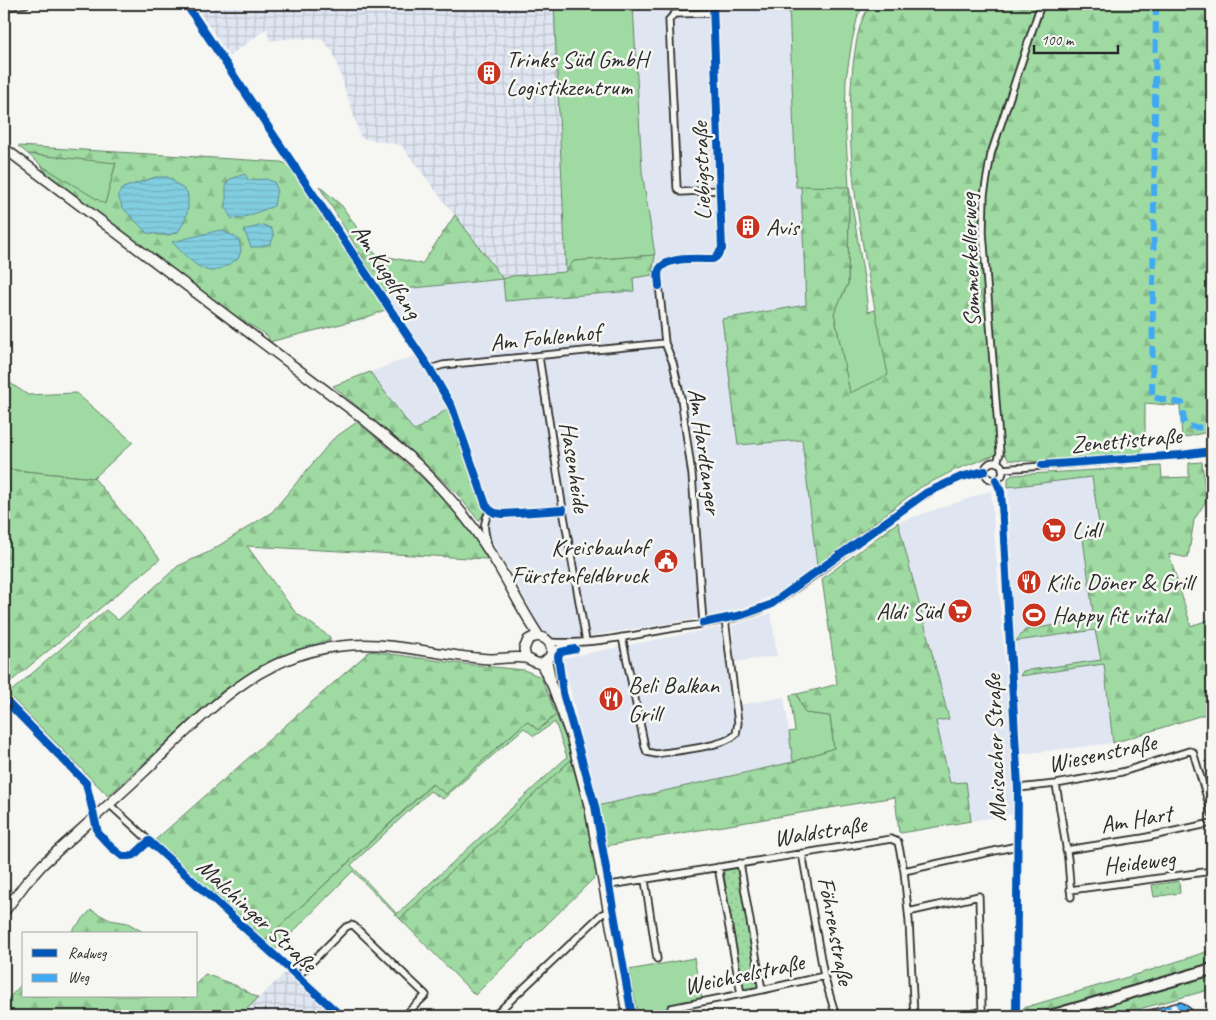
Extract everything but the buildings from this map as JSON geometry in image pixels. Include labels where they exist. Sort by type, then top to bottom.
[{"type":"highway","points":[[1050,1016],[1212,968]]},
{"type":"main road","points":[[4,148],[360,417],[416,464],[446,496],[488,549],[523,612],[539,636],[544,637],[547,654],[532,662],[526,658],[502,659],[366,645],[333,647],[286,659],[252,676],[234,688],[43,864],[4,912]]},
{"type":"main road","points":[[523,612],[526,658]]},
{"type":"main road","points":[[502,659],[539,636]]},
{"type":"street","points":[[4,7],[26,4]]},
{"type":"street","name":"Am Kugelfang","points":[[186,4],[430,369],[452,407],[486,505],[490,510]]},
{"type":"street","name":"Liebigstraße","points":[[659,286],[660,269],[665,263],[672,260],[713,259],[721,252],[723,235],[713,4]]},
{"type":"street","name":"Sommerkellerweg","points":[[997,463],[1000,453],[983,232],[984,195],[991,154],[1041,4]]},
{"type":"street","points":[[713,13],[674,14],[669,20],[677,188],[681,192],[720,190]]},
{"type":"street","name":"Am Hardtanger","points":[[659,286],[665,343],[673,363],[681,398],[688,446],[695,506],[703,623]]},
{"type":"street","name":"Am Fohlenhof","points":[[430,369],[665,343]]},
{"type":"street","name":"Hasenheide","points":[[539,357],[586,641]]},
{"type":"street","name":"Zenettistraße","points":[[1002,468],[1157,457],[1212,450]]},
{"type":"street","points":[[547,654],[574,643],[703,623],[760,610],[777,601],[938,486],[961,477],[985,471],[989,464],[997,463],[1002,468],[1002,475],[996,480],[988,478],[985,471]]},
{"type":"street","name":"Maisacher Straße","points":[[996,480],[1001,492],[1018,788],[1016,1014]]},
{"type":"street","points":[[488,549],[484,532],[484,521],[490,510],[503,514],[563,510]]},
{"type":"street","points":[[622,637],[644,747],[647,752],[656,754],[715,744],[727,740],[736,734],[738,723],[725,619]]},
{"type":"street","points":[[547,654],[574,643]]},
{"type":"street","points":[[547,654],[552,686],[571,738],[589,806],[627,1016]]},
{"type":"street","name":"Wiesenstraße","points":[[1018,788],[1056,784],[1122,772],[1189,751],[1193,752],[1212,814]]},
{"type":"street","name":"Heideweg","points":[[1056,784],[1066,850],[1070,893],[1212,871]]},
{"type":"street","name":"Malchinger Straße","points":[[109,804],[340,1016]]},
{"type":"street","name":"Am Hart","points":[[1066,850],[1143,838],[1212,823]]},
{"type":"street","name":"Waldstraße","points":[[604,886],[891,839],[898,842],[904,871]]},
{"type":"street","points":[[914,1016],[904,871],[1017,846]]},
{"type":"street","name":"Föhrenstraße","points":[[802,853],[824,976],[836,1016]]},
{"type":"street","points":[[740,864],[762,990]]},
{"type":"street","points":[[718,867],[741,994]]},
{"type":"street","points":[[645,880],[657,959]]},
{"type":"street","points":[[908,912],[979,896],[982,1011],[964,1016]]},
{"type":"street","points":[[494,1016],[602,914],[608,912]]},
{"type":"street","points":[[297,977],[346,927],[354,926],[426,995],[404,1016]]},
{"type":"street","name":"Weichselstraße","points":[[671,1008],[824,976]]},
{"type":"street","points":[[1142,1016],[1181,1006],[1194,1016]]},
{"type":"street","points":[[1206,1016],[1210,1016],[1212,1012]]},
{"type":"shaded area","points":[[194,4],[554,4],[566,272],[512,276],[503,279],[401,145],[361,138],[333,52],[323,40],[296,38],[269,41],[267,28],[229,56]]},
{"type":"shaded area","points":[[633,4],[789,4],[796,186],[801,186],[806,305],[722,319],[802,440],[817,566],[780,592],[750,606],[707,617],[559,641],[541,629],[509,569],[487,534],[493,508],[454,404],[433,364],[383,291],[503,279],[505,301],[633,278],[655,255],[642,171]]},
{"type":"shaded area","points":[[417,355],[427,368],[449,408],[414,431],[370,372]]},
{"type":"shaded area","points":[[1092,477],[1101,537],[1083,540],[1104,664],[1113,743],[1021,754],[1015,677],[1008,487]]},
{"type":"shaded area","points":[[991,491],[1015,788],[1014,814],[971,821],[966,782],[950,783],[936,721],[949,718],[898,522]]},
{"type":"shaded area","points":[[771,613],[777,656],[735,662],[732,626]]},
{"type":"shaded area","points":[[721,627],[732,706],[784,697],[793,762],[597,806],[563,658]]},
{"type":"shaded area","points":[[285,973],[333,1013],[330,1016],[240,1016]]},
{"type":"green space","points":[[554,4],[633,4],[642,171],[655,255],[574,261],[566,272]]},
{"type":"green space","points":[[789,4],[865,4],[858,15],[846,79],[845,123],[849,187],[868,312],[876,310],[889,375],[850,394],[834,313],[848,284],[849,188],[796,187]]},
{"type":"green space","points":[[871,4],[1212,4],[1212,431],[1182,438],[1180,406],[1145,403],[1145,443],[1140,454],[1051,462],[1009,460],[1003,452],[957,469],[921,487],[817,566],[802,440],[738,445],[722,319],[806,305],[801,186],[849,187],[848,284],[834,313],[850,393],[888,375],[865,260],[854,182],[851,143],[850,104],[855,49],[860,25]]},
{"type":"green space","points":[[18,146],[281,162],[289,165],[385,310],[365,318],[269,342],[268,336],[221,307],[45,173],[42,166],[105,204],[116,163],[28,154]],"holes":[[[156,177],[178,232],[168,235],[157,235],[118,195],[123,188]]]},
{"type":"green space","points":[[28,154],[116,162],[105,205],[42,166]]},
{"type":"green space","points":[[319,186],[342,206],[375,254],[422,264],[455,215],[503,279],[383,291]]},
{"type":"green space","points":[[655,255],[652,275],[633,278],[634,291],[505,301],[503,279],[512,276],[565,272],[574,261]]},
{"type":"green space","points":[[370,372],[414,431],[449,408],[486,509],[479,521],[458,495],[420,459],[333,386]]},
{"type":"green space","points":[[4,379],[28,395],[76,393],[133,442],[94,478],[4,469]]},
{"type":"green space","points":[[357,422],[429,484],[462,520],[476,539],[487,559],[247,546],[295,612],[330,637],[330,640],[296,650],[268,662],[222,691],[108,796],[8,694],[106,610],[118,620],[178,566],[209,552],[272,512],[333,439]]},
{"type":"green space","points":[[1202,462],[1206,501],[1194,520],[1188,558],[1169,554],[1191,626],[1208,620],[1212,605],[1212,712],[1113,743],[1104,664],[1020,676],[1023,671],[1101,660],[1095,630],[1016,641],[1025,630],[1094,619],[1083,539],[1101,537],[1092,477],[1008,487],[1008,478],[1013,475],[1161,466],[1162,478],[1189,477],[1189,463]]},
{"type":"green space","points":[[4,469],[94,478],[160,559],[4,687]]},
{"type":"green space","points":[[898,522],[949,719],[936,721],[950,783],[966,782],[971,821],[901,833],[899,832],[895,797],[605,846],[597,806],[793,762],[834,748],[830,716],[805,713],[797,694],[837,684],[822,579]]},
{"type":"green space","points":[[370,651],[462,664],[524,670],[541,677],[556,715],[538,730],[527,721],[446,794],[432,784],[265,940],[154,841]]},
{"type":"green space","points":[[797,694],[806,713],[830,716],[834,748],[793,762],[789,732],[795,731],[790,695]]},
{"type":"green space","points":[[556,715],[566,738],[571,760],[400,919],[353,871],[275,950],[265,940],[433,784],[446,794],[527,721],[538,730]],"holes":[[[555,722],[567,757],[397,914],[351,865],[430,791],[443,799],[524,728],[534,736]]]},
{"type":"green space","points":[[571,760],[585,810],[598,874],[475,995],[400,919]]},
{"type":"green space","points":[[739,865],[758,986],[742,990],[723,868]]},
{"type":"green space","points":[[1179,881],[1180,893],[1154,897],[1152,885]]},
{"type":"green space","points":[[91,910],[110,920],[128,923],[143,932],[71,932]]},
{"type":"green space","points":[[1212,950],[1212,964],[1091,997],[1039,1016],[1024,1016],[1023,1008]]},
{"type":"green space","points":[[694,958],[702,999],[668,1006],[670,1016],[638,1016],[629,970]]},
{"type":"green space","points":[[205,974],[237,986],[258,998],[240,1016],[4,1016],[4,1003],[22,984],[22,998],[198,998],[198,982]]},
{"type":"green space","points":[[1212,975],[1212,989],[1114,1016],[1071,1016]]},
{"type":"water","points":[[245,174],[248,180],[266,179],[274,182],[277,189],[274,206],[242,218],[232,219],[226,209],[226,184],[230,179]]},
{"type":"water","points":[[156,177],[168,177],[187,192],[187,213],[184,223],[178,232],[168,235],[147,233],[122,207],[118,195],[123,188]]},
{"type":"water","points":[[263,225],[271,228],[274,236],[271,243],[260,247],[251,247],[244,230]]},
{"type":"water","points":[[220,230],[239,240],[241,251],[238,259],[217,270],[205,270],[187,257],[172,242]]},
{"type":"marked path","points":[[1156,4],[1152,397],[1182,403],[1184,423],[1187,425],[1198,427],[1212,425]]},
{"type":"marked path","points":[[1142,1016],[1178,1006],[1181,1006],[1194,1016]]},
{"type":"marked path","points":[[1206,1016],[1212,1012]]},
{"type":"cycle path","points":[[186,4],[430,369],[452,407],[486,505],[495,513],[503,514],[563,510]]},
{"type":"cycle path","points":[[659,286],[658,272],[668,262],[683,259],[713,259],[722,249],[713,4]]},
{"type":"cycle path","points":[[1042,465],[1212,451]]},
{"type":"cycle path","points":[[703,623],[742,615],[770,605],[926,493],[961,477],[985,471]]},
{"type":"cycle path","points":[[996,480],[1001,492],[1018,788],[1016,1016]]},
{"type":"cycle path","points":[[575,649],[561,652],[558,656],[563,693],[595,806],[632,1016]]},
{"type":"cycle path","points":[[4,699],[86,783],[98,833],[111,847],[122,856],[128,856],[134,855],[149,841],[341,1016]]},
{"type":"place","name":"Trinks Süd GmbH Logistikzentrum","points":[[489,73]]},
{"type":"place","name":"Avis","points":[[748,227]]},
{"type":"place","name":"Lidl","points":[[1054,530]]},
{"type":"place","name":"Kreisbauhof Fürstenfeldbruck","points":[[666,561]]},
{"type":"place","name":"Kilic Döner & Grill","points":[[1029,582]]},
{"type":"place","name":"Aldi Süd","points":[[960,611]]},
{"type":"place","name":"Happy fit vital","points":[[1034,615]]},
{"type":"place","name":"Beli Balkan Grill","points":[[611,699]]}]
